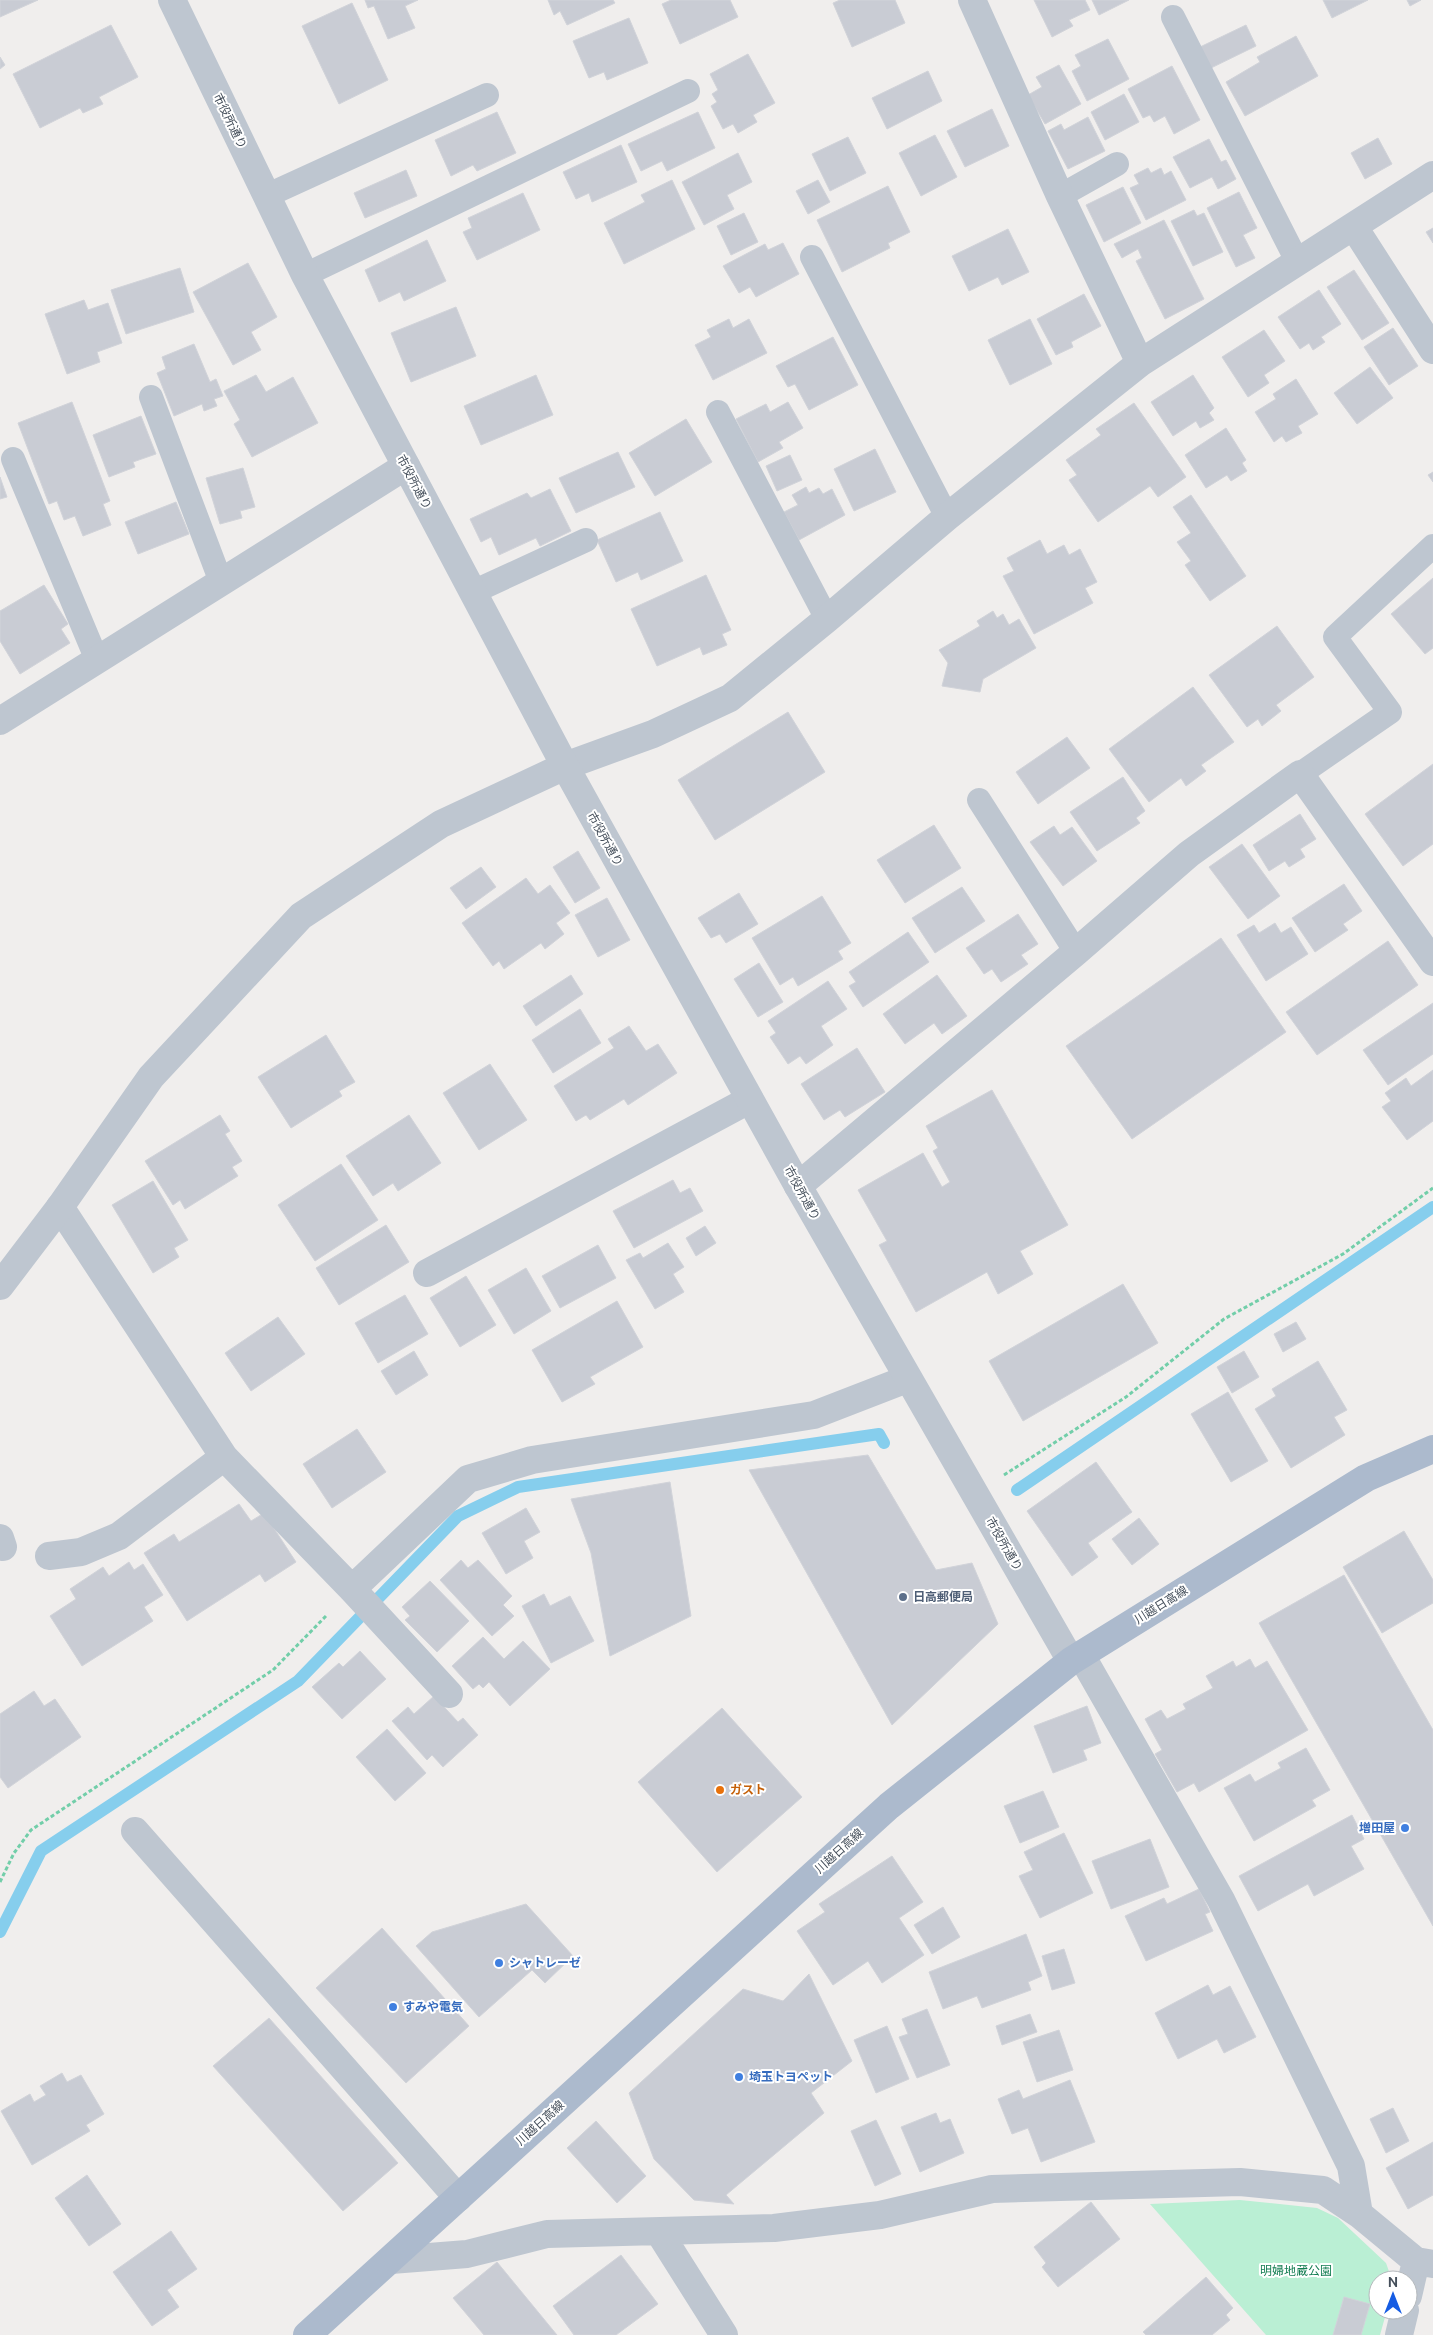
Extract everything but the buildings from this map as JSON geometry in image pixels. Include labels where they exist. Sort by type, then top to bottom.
[{"type":"main road","name":"川越日高線","points":[[307,2335],[889,1806],[1076,1658],[1366,1478],[1433,1449]]},
{"type":"street","name":"市役所通り","points":[[172,0],[305,275],[566,766],[749,1100],[907,1379],[1221,1900],[1351,2166],[1359,2214]]},
{"type":"street","points":[[972,0],[1060,196],[1140,364]]},
{"type":"street","points":[[0,1286],[60,1207],[150,1077],[301,916],[441,824],[566,766],[653,734],[730,698],[828,619],[947,517],[1140,364],[1433,174]]},
{"type":"street","points":[[1354,227],[1433,350]]},
{"type":"street","points":[[0,721],[406,466]]},
{"type":"street","points":[[798,1186],[1076,952],[1189,854],[1300,774],[1433,962]]},
{"type":"street","points":[[427,1273],[749,1100]]},
{"type":"street","points":[[60,1207],[224,1457],[352,1590],[448,1694]]},
{"type":"street","points":[[352,1590],[468,1479],[532,1460],[814,1415],[907,1379]]},
{"type":"street","points":[[49,1556],[81,1552],[119,1536],[224,1457]]},
{"type":"street","points":[[135,1831],[458,2198]]},
{"type":"street","points":[[391,2260],[466,2254],[548,2234],[774,2228],[880,2215],[992,2189],[1240,2182],[1323,2190],[1424,2262],[1418,2275]]},
{"type":"street","points":[[659,2232],[724,2335]]},
{"type":"street","points":[[1399,2335],[1403,2320]]},
{"type":"lane","points":[[1173,17],[1298,263]]},
{"type":"lane","points":[[305,275],[688,91]]},
{"type":"lane","points":[[266,196],[487,95]]},
{"type":"lane","points":[[1060,196],[1117,164]]},
{"type":"lane","points":[[812,257],[947,517]]},
{"type":"lane","points":[[151,397],[221,582]]},
{"type":"lane","points":[[718,412],[828,619]]},
{"type":"lane","points":[[13,459],[96,660]]},
{"type":"lane","points":[[473,592],[586,540]]},
{"type":"lane","points":[[1300,774],[1390,712],[1335,637],[1433,546]]},
{"type":"lane","points":[[979,800],[1076,952]]},
{"type":"path","points":[[975,1493],[1126,1397],[1224,1319],[1342,1254],[1433,1188]]},
{"type":"path","points":[[0,1882],[14,1853],[31,1830],[273,1670],[352,1590]]},
{"type":"green space","name":"明婦地蔵公園","points":[[1240,2200],[1317,2208],[1338,2218],[1386,2263],[1388,2270],[1368,2270],[1368,2320],[1384,2320],[1380,2335],[1266,2335],[1150,2204]]},
{"type":"waterway","points":[[1017,1490],[1433,1207]]},
{"type":"waterway","points":[[0,1932],[41,1851],[298,1681],[458,1516],[518,1487],[879,1434],[884,1443]]},
{"type":"place","name":"日高郵便局","points":[[903,1597]]},
{"type":"place","name":"ガスト","points":[[720,1790]]},
{"type":"place","name":"増田屋","points":[[1405,1828]]},
{"type":"place","name":"シャトレーゼ","points":[[499,1963]]},
{"type":"place","name":"すみや電気","points":[[393,2007]]},
{"type":"place","name":"埼玉トヨペット","points":[[739,2077]]}]
